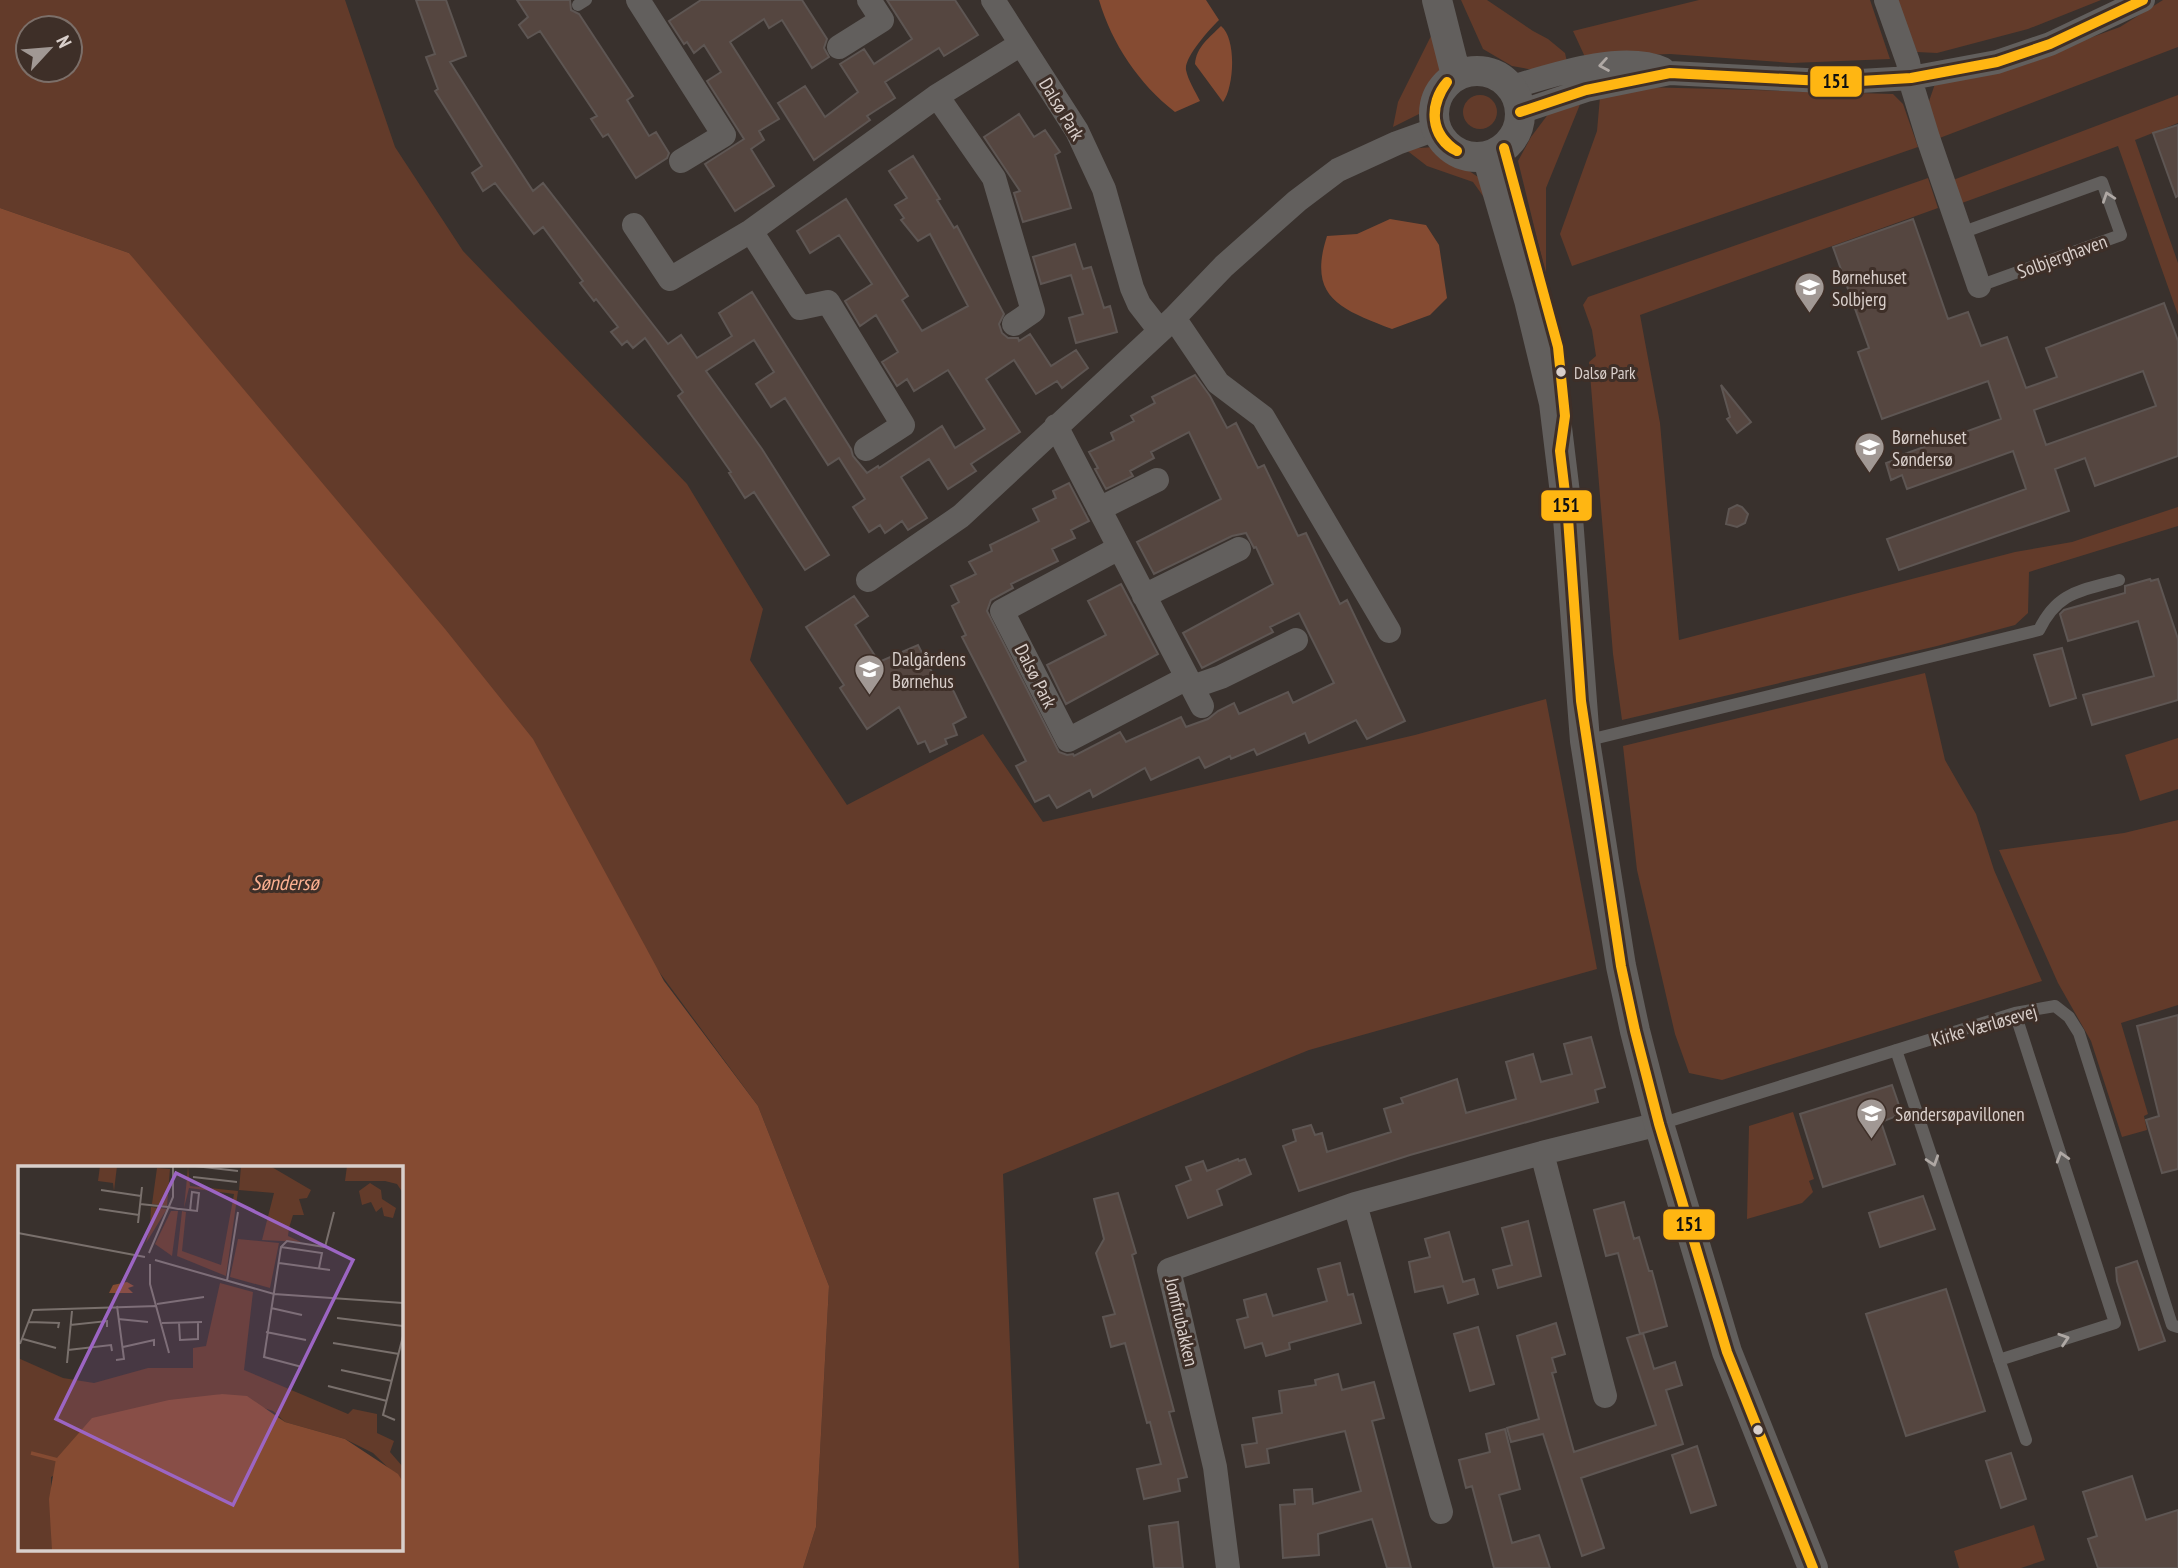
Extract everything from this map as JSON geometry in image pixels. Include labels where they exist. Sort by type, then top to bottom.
[{"type":"street","points":[[638,0],[724,135],[681,161]]},
{"type":"street","points":[[839,47],[882,20],[869,0]]},
{"type":"street","name":"Dalsø Park","points":[[993,0],[1077,131],[1104,189],[1139,304],[1167,325],[1218,383],[1263,417],[1389,631]]},
{"type":"street","points":[[1437,0],[1464,73]]},
{"type":"street","points":[[1451,0],[1464,73]]},
{"type":"street","name":"Solbjerghaven","points":[[1886,0],[1908,62],[1927,138],[1979,286]]},
{"type":"street","points":[[1516,99],[1586,90],[1670,73],[1843,82],[1911,78],[2007,58],[2050,44],[2143,0]]},
{"type":"street","points":[[634,225],[670,279],[751,230],[937,96],[1021,44]]},
{"type":"street","points":[[1464,73],[1494,74],[1516,99],[1516,134],[1495,152],[1472,157],[1458,153],[1447,145],[1436,129],[1433,115],[1437,96],[1445,84],[1464,73]]},
{"type":"street","points":[[937,96],[994,178],[1033,312],[1014,324]]},
{"type":"street","points":[[868,580],[961,516],[1167,325],[1224,266],[1297,201],[1338,170],[1397,143],[1436,129]]},
{"type":"street","points":[[1495,152],[1555,403],[1568,518],[1585,741],[1621,966],[1635,1031],[1727,1352],[1813,1568]]},
{"type":"street","points":[[751,230],[800,308],[828,302],[903,425],[866,449]]},
{"type":"street","points":[[1056,426],[1194,690]]},
{"type":"street","points":[[1099,509],[1157,480]]},
{"type":"street","name":"Dalsø Park","points":[[1119,548],[1002,611],[1068,740],[1194,690],[1296,640]]},
{"type":"street","points":[[1144,596],[1239,549]]},
{"type":"street","name":"Jomfrubakken","points":[[1228,1568],[1215,1467],[1169,1270],[1355,1204],[1660,1124]]},
{"type":"street","points":[[1542,1153],[1605,1396]]},
{"type":"street","points":[[1355,1204],[1441,1512]]},
{"type":"lane","name":"Solbjerghaven","points":[[1961,233],[2102,182],[2121,235],[1979,286]]},
{"type":"lane","points":[[1585,741],[2039,630],[2048,611],[2067,595],[2119,580]]},
{"type":"lane","name":"Kirke Værløsevej","points":[[1660,1124],[2015,1013],[2055,1006],[2069,1017],[2079,1033],[2172,1325],[2178,1327]]},
{"type":"lane","points":[[1999,1360],[2115,1323],[2015,1013]]},
{"type":"lane","points":[[1896,1050],[2026,1440]]},
{"type":"shaded area","points":[[0,0],[345,0],[395,147],[463,251],[687,484],[763,609],[750,660],[847,805],[983,734],[1043,822],[1415,735],[1546,699],[1597,969],[1309,1050],[1003,1174],[1019,1568],[803,1568],[816,1527],[829,1286],[758,1106],[129,253],[0,208]]},
{"type":"shaded area","points":[[1461,0],[1487,0],[1548,39],[1565,53],[1567,62],[1539,71],[1512,66],[1483,49]]},
{"type":"shaded area","points":[[1699,0],[1870,0],[1890,59],[1792,63],[1670,54],[1585,57],[1573,31]]},
{"type":"shaded area","points":[[1897,0],[2101,0],[2028,29],[1937,53],[1917,52]]},
{"type":"shaded area","points":[[2163,0],[2178,0],[2178,47],[1937,139],[1928,104],[1935,84],[2021,63],[2120,27]]},
{"type":"shaded area","points":[[1433,14],[1444,61],[1423,112],[1393,127],[1398,102],[1431,36]]},
{"type":"shaded area","points":[[1642,87],[1893,94],[1903,104],[1918,147],[1572,266],[1560,234],[1597,131],[1600,97]]},
{"type":"shaded area","points":[[1480,95],[1492,100],[1497,112],[1492,124],[1480,129],[1468,124],[1463,112],[1468,100]]},
{"type":"shaded area","points":[[2178,95],[2178,123],[2135,140],[2178,263],[2178,315],[2118,146],[1962,203],[1953,180]]},
{"type":"shaded area","points":[[1581,102],[1546,188],[1546,275],[1518,161],[1531,137],[1552,109]]},
{"type":"shaded area","points":[[1434,147],[1478,177],[1488,203],[1473,182],[1427,166],[1405,149]]},
{"type":"shaded area","points":[[1928,178],[1938,208],[1640,315],[1660,423],[1679,640],[2015,552],[2072,542],[2178,507],[2178,526],[2029,572],[2028,613],[2015,625],[1622,720],[1613,654],[1589,362],[1596,356],[1592,330],[1583,305],[1588,297]]},
{"type":"shaded area","points":[[1925,673],[1945,760],[1976,814],[1994,870],[2042,981],[1722,1080],[1689,1073],[1675,1034],[1637,870],[1623,746]]},
{"type":"shaded area","points":[[2178,738],[2178,789],[2140,801],[2125,755]]},
{"type":"shaded area","points":[[2178,820],[2178,1005],[2121,1023],[2148,1114],[2144,1116],[2147,1130],[2122,1137],[2091,1041],[2058,983],[1999,850],[2124,833]]},
{"type":"shaded area","points":[[1793,1112],[1814,1179],[1809,1181],[1813,1192],[1802,1203],[1747,1219],[1749,1126]]},
{"type":"shaded area","points":[[2034,1525],[2045,1560],[2021,1568],[1959,1568],[1954,1551]]},
{"type":"water","points":[[1099,0],[1206,0],[1219,20],[1204,36],[1186,64],[1190,82],[1200,101],[1175,112],[1150,89],[1119,47]]},
{"type":"water","points":[[1221,26],[1230,41],[1232,52],[1230,86],[1223,102],[1195,64],[1201,47]]},
{"type":"water","name":"Søndersø","points":[[0,208],[129,253],[445,629],[533,739],[664,981],[758,1106],[829,1286],[816,1527],[803,1568],[0,1568]]},
{"type":"water","points":[[1390,219],[1426,225],[1439,245],[1447,298],[1430,315],[1392,329],[1344,307],[1325,287],[1322,274],[1322,257],[1327,236],[1357,234]]},
{"type":"building","points":[[416,0],[446,0],[466,56],[450,62],[495,133],[533,191],[543,183],[668,344],[681,335],[697,358],[732,336],[719,313],[752,292],[853,456],[867,473],[878,466],[879,468],[942,426],[955,448],[985,429],[948,370],[914,391],[907,379],[897,386],[882,362],[898,352],[876,315],[860,326],[845,301],[872,284],[839,235],[810,253],[797,231],[846,199],[908,296],[902,300],[922,331],[968,306],[930,234],[918,241],[901,220],[904,218],[895,205],[907,198],[889,171],[913,156],[940,199],[937,200],[954,228],[957,226],[1004,314],[999,324],[1002,333],[1008,338],[1018,338],[1019,341],[1030,334],[1051,366],[1076,350],[1088,368],[1062,388],[1057,381],[1036,394],[1014,360],[986,379],[1020,432],[971,464],[976,471],[948,489],[929,459],[901,477],[927,518],[908,530],[902,521],[885,533],[880,525],[869,532],[853,507],[865,499],[839,458],[828,465],[785,398],[771,407],[756,384],[774,372],[754,340],[706,371],[762,449],[829,555],[805,570],[754,492],[745,498],[729,473],[731,472],[678,396],[683,392],[645,338],[633,348],[627,341],[622,345],[611,332],[618,327],[580,283],[583,281],[543,227],[534,234],[495,183],[483,191],[472,173],[482,166],[435,91],[438,89],[426,57],[435,54]]},
{"type":"building","points":[[517,0],[570,0],[571,10],[579,14],[633,96],[627,100],[649,136],[656,132],[669,153],[667,158],[636,178],[608,134],[603,137],[591,119],[597,116],[540,31],[528,38],[519,25],[528,17]]},
{"type":"building","points":[[701,0],[802,0],[827,39],[824,48],[829,57],[812,68],[782,20],[769,28],[764,19],[730,42],[779,119],[759,131],[764,140],[751,149],[774,186],[735,211],[705,164],[744,139],[707,81],[721,72],[704,45],[694,53],[687,42],[684,44],[669,21]]},
{"type":"building","points":[[887,0],[955,0],[978,35],[944,56],[939,48],[885,82],[895,98],[867,116],[870,120],[814,160],[778,103],[805,86],[825,117],[858,92],[840,64],[864,49],[874,64],[912,39]]},
{"type":"building","points":[[1019,114],[1034,137],[1045,130],[1060,152],[1055,155],[1071,208],[1023,222],[1014,193],[1020,191],[984,137]]},
{"type":"building","points":[[2178,125],[2178,196],[2176,197],[2153,133]]},
{"type":"building","points":[[1913,219],[1948,319],[1968,312],[1981,346],[2007,337],[2026,388],[2057,377],[2046,348],[2164,303],[2178,341],[2178,456],[2095,486],[2085,458],[2055,469],[2069,511],[1899,570],[1887,539],[2026,489],[2013,451],[1907,489],[1902,475],[1891,480],[1886,463],[1897,459],[1896,457],[2001,419],[1988,381],[1882,419],[1858,352],[1869,348],[1833,247]],"holes":[[[2143,371],[2156,406],[2046,445],[2034,410]]]},
{"type":"building","points":[[1075,244],[1083,269],[1091,267],[1104,308],[1110,306],[1117,332],[1076,343],[1069,318],[1083,314],[1071,275],[1041,284],[1033,257]]},
{"type":"building","points":[[1195,375],[1227,428],[1236,423],[1258,468],[1264,465],[1298,536],[1306,533],[1340,604],[1347,600],[1405,721],[1367,739],[1356,720],[1309,743],[1305,733],[1257,755],[1254,749],[1231,759],[1230,756],[1205,768],[1199,757],[1151,780],[1145,768],[1093,797],[1090,790],[1057,808],[1049,795],[1035,802],[1016,766],[1026,761],[962,637],[966,635],[952,606],[959,602],[951,586],[976,574],[969,562],[992,551],[990,545],[1039,521],[1033,509],[1056,498],[1053,491],[1069,483],[1089,521],[1071,530],[1075,538],[1052,549],[1058,561],[1011,584],[1013,588],[991,600],[987,611],[1059,752],[1074,756],[1120,732],[1126,742],[1181,717],[1186,727],[1208,719],[1234,703],[1239,714],[1288,692],[1293,703],[1334,683],[1299,613],[1270,627],[1273,632],[1202,668],[1183,633],[1273,584],[1256,547],[1254,548],[1246,533],[1232,536],[1154,574],[1137,542],[1221,499],[1189,432],[1151,452],[1154,458],[1130,471],[1133,476],[1106,489],[1095,469],[1098,468],[1089,452],[1114,440],[1111,433],[1134,421],[1131,416],[1155,403],[1152,397]]},
{"type":"building","points":[[1721,385],[1751,422],[1737,433],[1727,419],[1730,417]]},
{"type":"building","points":[[1737,505],[1748,514],[1745,523],[1737,527],[1726,524],[1729,509]]},
{"type":"building","points":[[2158,579],[2178,639],[2178,700],[2092,725],[2083,695],[2154,676],[2138,621],[2068,641],[2060,614],[2064,610],[2125,593],[2125,586]]},
{"type":"building","points":[[1121,584],[1158,654],[1066,704],[1047,665],[1106,635],[1088,601]]},
{"type":"building","points":[[854,596],[868,616],[855,625],[879,662],[918,645],[939,686],[947,681],[954,692],[966,717],[953,724],[957,735],[945,739],[947,744],[930,752],[925,741],[918,744],[899,707],[867,729],[840,688],[844,685],[806,627]]},
{"type":"building","points":[[2062,648],[2076,698],[2050,706],[2034,655]]},
{"type":"building","points":[[2178,1015],[2178,1169],[2162,1173],[2146,1120],[2159,1116],[2137,1026]]},
{"type":"building","points":[[1591,1037],[1605,1087],[1595,1090],[1598,1102],[1410,1155],[1299,1191],[1283,1146],[1296,1141],[1293,1130],[1311,1125],[1315,1135],[1322,1133],[1327,1152],[1391,1132],[1384,1109],[1403,1103],[1401,1098],[1457,1079],[1466,1113],[1516,1099],[1506,1062],[1533,1054],[1541,1082],[1572,1074],[1564,1044]]},
{"type":"building","name":"Søndersøpavillonen","points":[[1892,1085],[1902,1114],[1881,1122],[1895,1164],[1823,1187],[1800,1114]]},
{"type":"building","points":[[1238,1159],[1245,1159],[1251,1174],[1217,1190],[1222,1205],[1188,1218],[1176,1186],[1191,1180],[1186,1167],[1203,1161],[1207,1171]]},
{"type":"building","points":[[1118,1193],[1136,1253],[1132,1255],[1174,1411],[1169,1412],[1187,1477],[1178,1479],[1180,1491],[1144,1499],[1137,1469],[1161,1464],[1125,1343],[1111,1347],[1103,1317],[1115,1314],[1096,1253],[1104,1239],[1094,1199]]},
{"type":"building","points":[[1923,1196],[1935,1229],[1880,1247],[1869,1213]]},
{"type":"building","points":[[1624,1202],[1634,1239],[1639,1237],[1649,1271],[1652,1271],[1667,1326],[1640,1334],[1618,1253],[1606,1256],[1594,1210]]},
{"type":"building","points":[[1528,1221],[1541,1276],[1498,1288],[1493,1270],[1512,1265],[1502,1228]]},
{"type":"building","points":[[1449,1232],[1463,1282],[1474,1279],[1478,1294],[1448,1303],[1443,1286],[1415,1292],[1409,1262],[1430,1257],[1425,1239]]},
{"type":"building","points":[[2137,1261],[2165,1341],[2139,1350],[2117,1281],[2116,1268]]},
{"type":"building","points":[[1340,1263],[1348,1295],[1353,1294],[1361,1323],[1289,1343],[1290,1349],[1266,1356],[1262,1343],[1245,1348],[1237,1320],[1248,1317],[1244,1300],[1266,1294],[1273,1316],[1327,1301],[1318,1269]]},
{"type":"building","points":[[1946,1289],[1985,1411],[1906,1436],[1866,1314]]},
{"type":"building","points":[[1556,1323],[1565,1354],[1552,1358],[1556,1372],[1552,1373],[1574,1452],[1656,1425],[1627,1338],[1643,1333],[1654,1369],[1675,1362],[1682,1385],[1666,1390],[1683,1444],[1581,1478],[1604,1548],[1582,1556],[1543,1434],[1511,1442],[1507,1428],[1539,1419],[1517,1336]]},
{"type":"building","points":[[1478,1327],[1494,1384],[1470,1391],[1454,1334]]},
{"type":"building","points":[[1338,1374],[1342,1390],[1374,1382],[1384,1418],[1372,1421],[1411,1568],[1387,1568],[1372,1519],[1318,1534],[1319,1555],[1283,1558],[1280,1505],[1295,1504],[1294,1490],[1312,1489],[1313,1504],[1361,1491],[1345,1431],[1267,1449],[1269,1463],[1246,1467],[1242,1445],[1257,1443],[1253,1418],[1282,1413],[1279,1391],[1316,1385],[1315,1380]]},
{"type":"building","points":[[1505,1429],[1520,1489],[1499,1495],[1512,1543],[1539,1535],[1550,1568],[1494,1568],[1472,1486],[1466,1488],[1459,1460],[1490,1452],[1486,1434]]},
{"type":"building","points":[[1697,1446],[1716,1505],[1691,1513],[1672,1455]]},
{"type":"building","points":[[2011,1453],[2026,1499],[2001,1508],[1986,1461]]},
{"type":"building","points":[[2132,1476],[2146,1520],[2178,1510],[2178,1568],[2098,1568],[2088,1539],[2097,1536],[2083,1492]]},
{"type":"building","points":[[1178,1522],[1183,1568],[1154,1568],[1149,1526]]},
{"type":"transit line","name":"151","points":[[1520,112],[1586,90],[1670,73],[1843,82],[1911,78],[1997,62],[2050,44],[2143,0]]},
{"type":"transit line","name":"151","points":[[1447,82],[1437,101],[1435,120],[1442,136],[1457,151]]},
{"type":"transit line","name":"151","points":[[1447,82],[1437,100],[1435,120],[1441,138],[1457,151]]},
{"type":"transit line","name":"151","points":[[1504,148],[1558,347],[1565,416],[1560,451],[1568,518],[1581,701],[1621,966],[1635,1031],[1659,1124],[1727,1352],[1813,1568]]},
{"type":"place","name":"Børnehuset Solbjerg","points":[[1809,315]]},
{"type":"place","name":"Dalsø Park","points":[[1561,372]]},
{"type":"place","name":"Børnehuset Søndersø","points":[[1869,475]]},
{"type":"place","name":"Dalgårdens Børnehus","points":[[869,697]]},
{"type":"place","name":"Søndersøpavillonen","points":[[1872,1141]]}]
